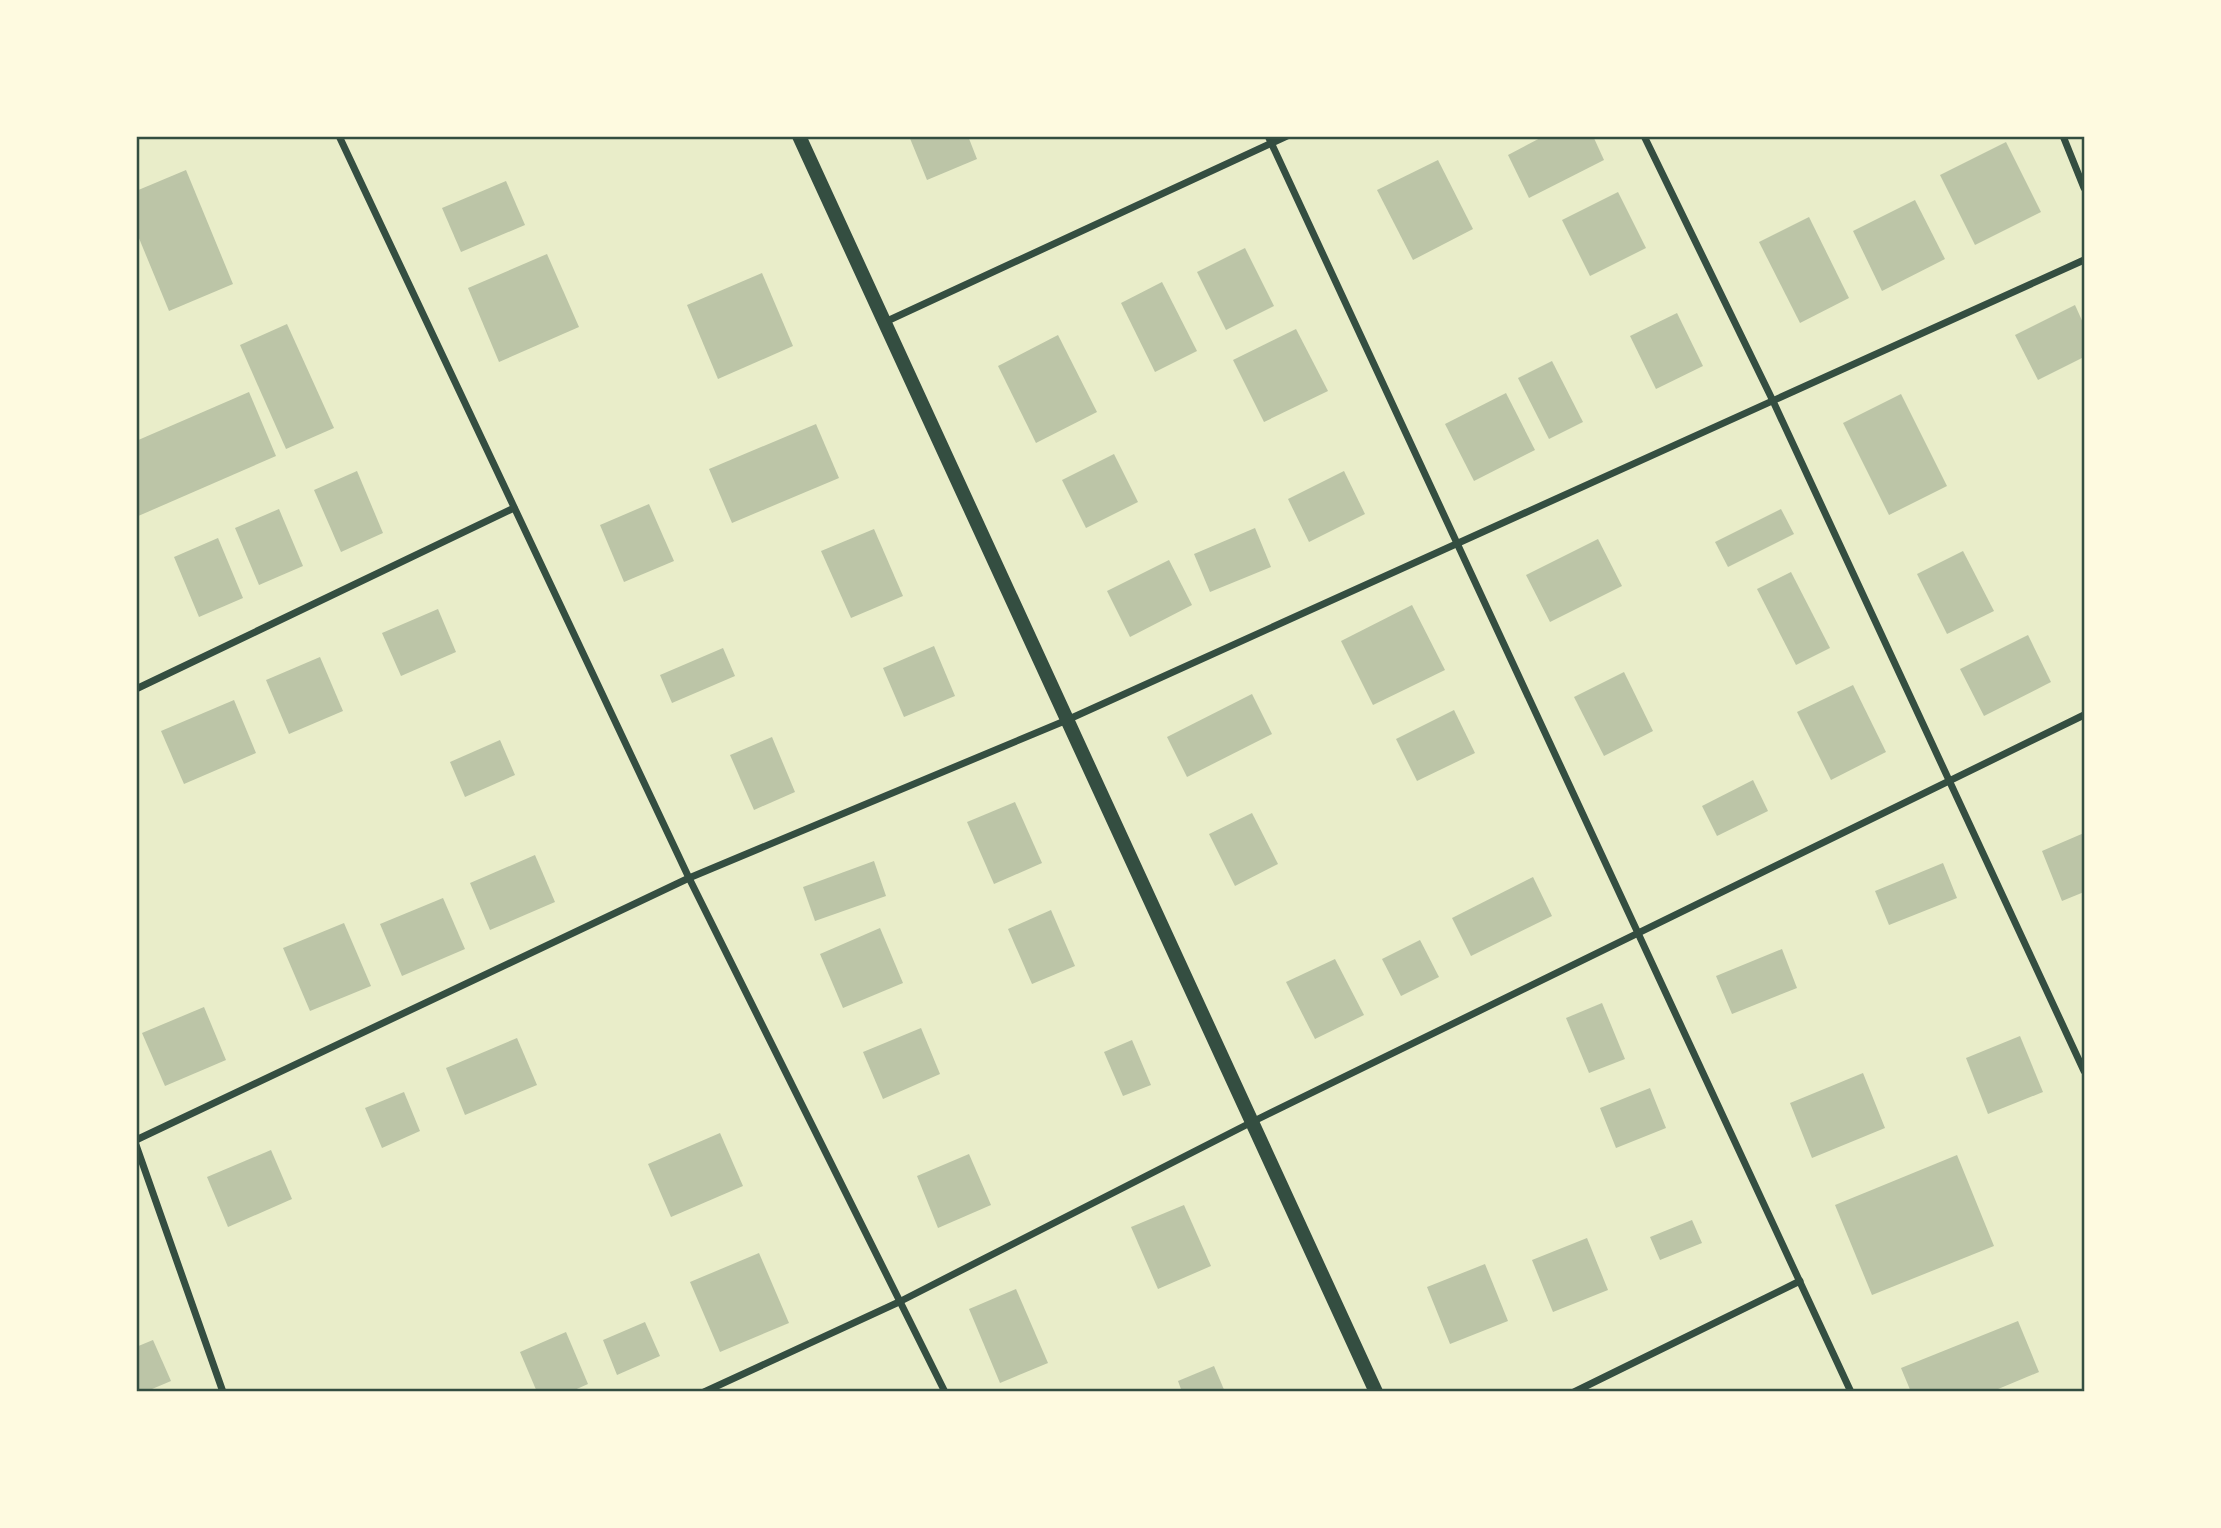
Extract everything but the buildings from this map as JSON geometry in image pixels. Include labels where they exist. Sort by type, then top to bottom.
[{"type":"main road","points":[[799,136],[1376,1391]]},
{"type":"street","points":[[339,136],[689,878],[945,1391]]},
{"type":"street","points":[[885,323],[1270,140],[1287,136]]},
{"type":"street","points":[[1644,136],[1773,401],[2084,1071]]},
{"type":"street","points":[[2063,136],[2084,188]]},
{"type":"street","points":[[1270,140],[1851,1391]]},
{"type":"street","points":[[223,1391],[136,1142],[689,878],[1067,720],[2084,260]]},
{"type":"street","points":[[136,690],[514,508]]},
{"type":"street","points":[[704,1391],[899,1302],[1252,1122],[2084,715]]},
{"type":"street","points":[[1574,1391],[1800,1281]]}]
